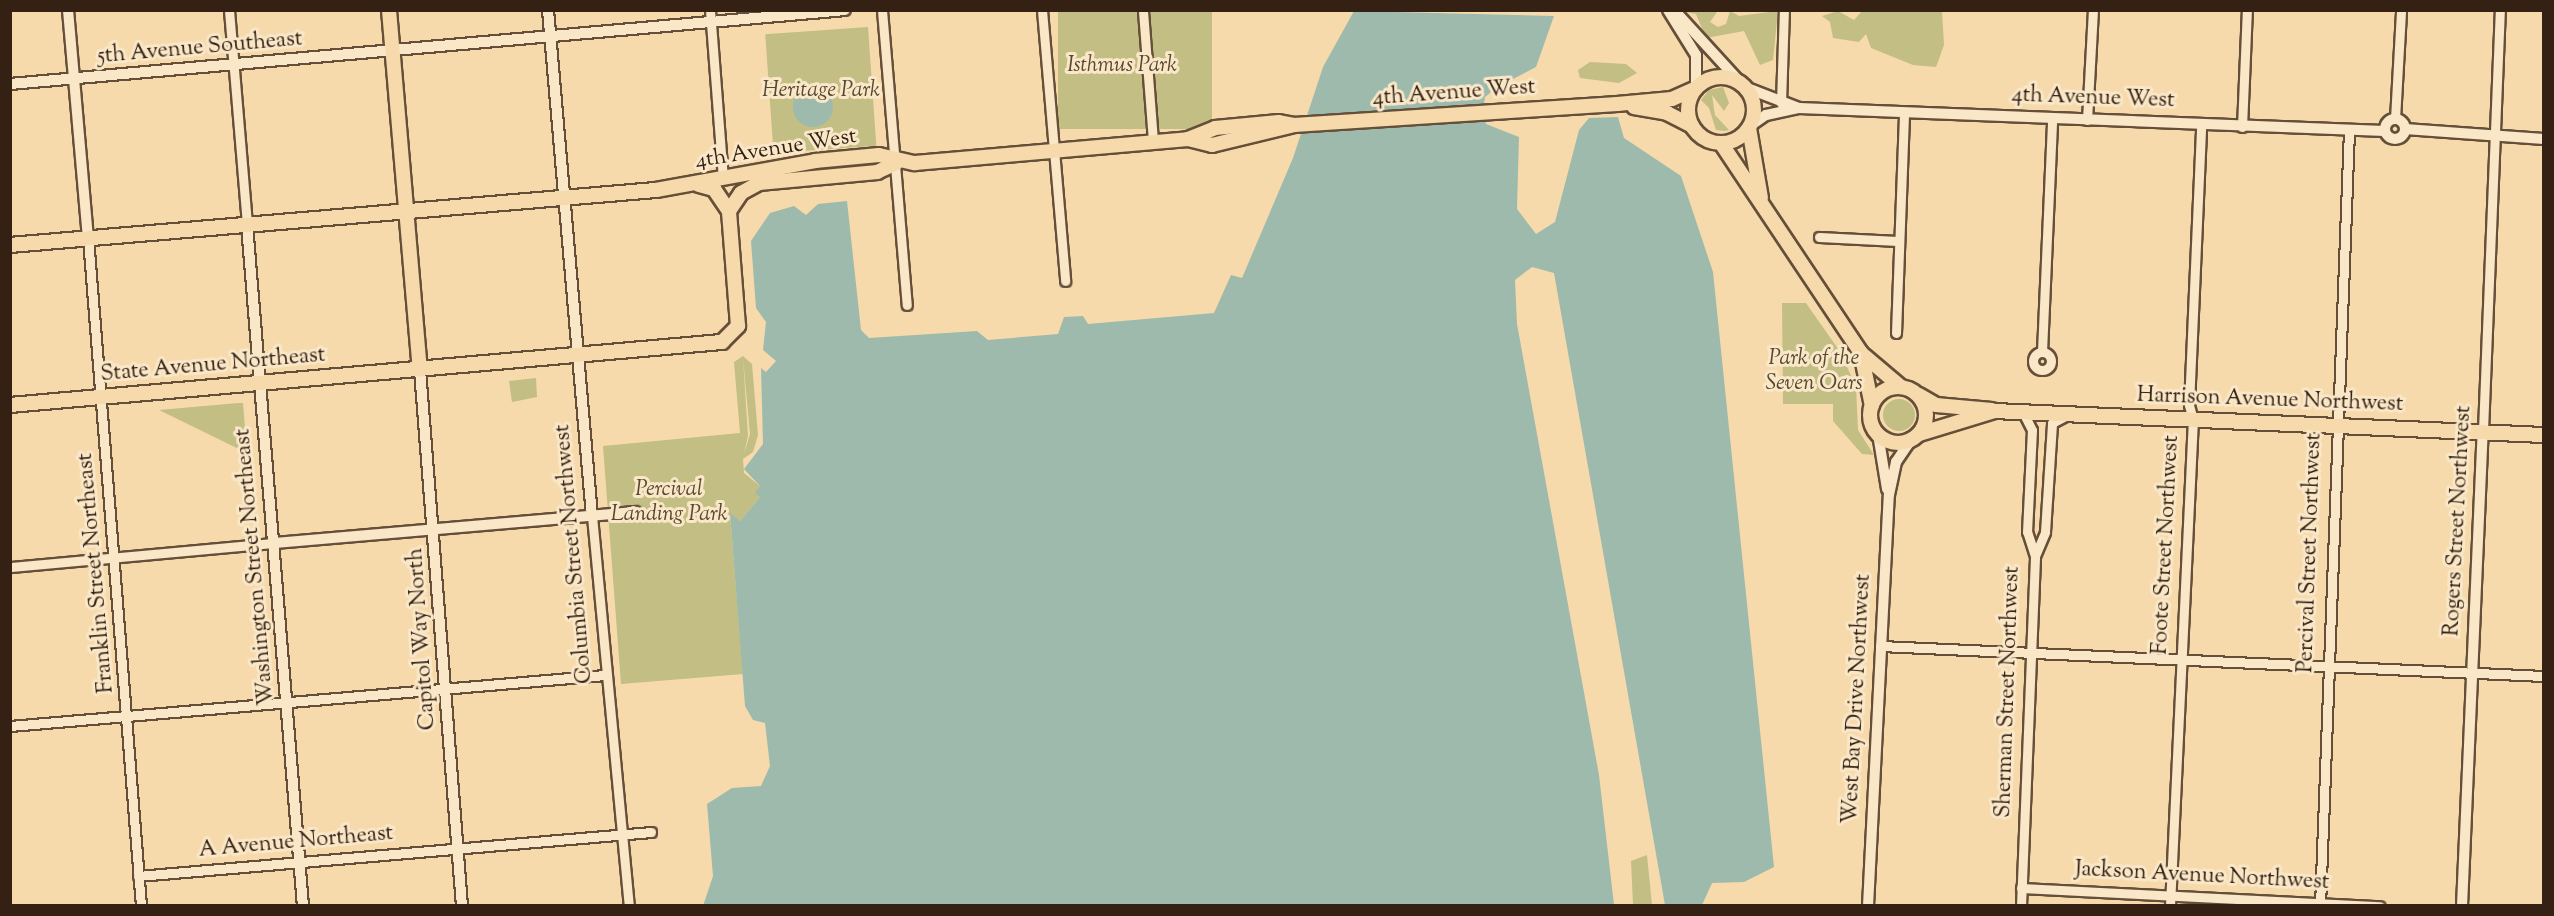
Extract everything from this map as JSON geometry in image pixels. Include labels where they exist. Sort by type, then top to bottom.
[{"type":"main road","points":[[389,10],[420,370]]},
{"type":"main road","points":[[1617,105],[1681,97],[1720,76],[1743,85],[1754,106],[1749,127],[1761,198]]},
{"type":"main road","points":[[1692,126],[1687,108],[1695,88]]},
{"type":"main road","points":[[1617,105],[1676,117],[1721,143],[1761,198],[1862,353],[1888,381],[1917,394],[1926,418],[1915,437],[1893,442],[1878,434],[1862,353]]},
{"type":"main road","name":"4th Avenue West","points":[[10,245],[565,198],[697,184],[868,156],[896,163],[1188,139],[1215,128],[1279,127],[1617,105]]},
{"type":"main road","points":[[1721,143],[1749,127]]},
{"type":"main road","points":[[697,184],[714,189],[729,211],[745,189],[759,183],[877,172],[896,163]]},
{"type":"main road","name":"State Avenue Northeast","points":[[10,405],[707,345],[730,337],[738,316],[729,211]]},
{"type":"main road","points":[[1872,406],[1883,391],[1901,387]]},
{"type":"main road","name":"Harrison Avenue Northwest","points":[[1917,394],[1936,405],[1994,411],[2483,430],[2544,435]]},
{"type":"main road","name":"Harrison Avenue Northwest","points":[[1915,437],[1994,411]]},
{"type":"street","points":[[68,10],[88,238]]},
{"type":"street","points":[[229,10],[247,225]]},
{"type":"street","name":"Columbia Street Northwest","points":[[548,10],[605,675],[624,834],[629,906]]},
{"type":"street","points":[[710,10],[723,178]]},
{"type":"street","name":"5th Avenue Southeast","points":[[10,84],[233,67],[845,10]]},
{"type":"street","points":[[882,10],[907,305]]},
{"type":"street","points":[[1042,10],[1065,281]]},
{"type":"street","points":[[1668,10],[1696,55],[1695,88]]},
{"type":"street","points":[[1674,10],[1743,85]]},
{"type":"street","points":[[1781,103],[1784,10]]},
{"type":"street","points":[[2087,120],[2093,10]]},
{"type":"street","points":[[2242,127],[2247,10]]},
{"type":"street","points":[[2385,131],[2396,119],[2401,10]]},
{"type":"street","name":"Rogers Street Northwest","points":[[2462,906],[2500,10]]},
{"type":"street","points":[[1143,11],[1153,142]]},
{"type":"street","name":"4th Avenue West","points":[[1743,85],[1781,103],[1799,108],[2385,131],[2396,139],[2405,129]]},
{"type":"street","name":"4th Avenue West","points":[[1749,127],[1766,115],[1799,108]]},
{"type":"street","points":[[1896,333],[1904,113]]},
{"type":"street","points":[[2042,352],[2052,119]]},
{"type":"street","points":[[2396,119],[2405,129],[2495,138],[2544,139]]},
{"type":"street","name":"Foote Street Northwest","points":[[2170,901],[2193,420],[2189,405],[2201,125]]},
{"type":"street","name":"Percival Street Northwest","points":[[2320,904],[2325,665],[2349,130]]},
{"type":"street","name":"Washington Street Northeast","points":[[247,225],[303,906]]},
{"type":"street","points":[[1819,237],[1898,241]]},
{"type":"street","name":"Franklin Street Northeast","points":[[88,238],[130,715],[141,906]]},
{"type":"street","name":"Capitol Way North","points":[[420,370],[447,689],[462,906]]},
{"type":"street","name":"Sherman Street Northwest","points":[[2021,906],[2029,652],[2035,556],[2027,532],[2031,430],[2023,412]]},
{"type":"street","points":[[2035,556],[2045,532],[2052,423],[2075,414]]},
{"type":"street","name":"West Bay Drive Northwest","points":[[1878,434],[1889,495]]},
{"type":"street","name":"West Bay Drive Northwest","points":[[1868,906],[1889,495],[1896,462],[1915,437]]},
{"type":"street","points":[[10,567],[636,512]]},
{"type":"street","points":[[1880,646],[2544,676]]},
{"type":"street","points":[[10,726],[605,675]]},
{"type":"street","name":"A Avenue Northeast","points":[[138,876],[651,832]]},
{"type":"street","name":"Jackson Avenue Northwest","points":[[2021,888],[2170,901],[2380,906]]},
{"type":"green space","name":"Isthmus Park","points":[[1058,11],[1212,11],[1212,129],[1058,129]]},
{"type":"green space","points":[[1681,11],[1717,12],[1710,22],[1718,27],[1726,24],[1730,11],[1739,16],[1778,11],[1773,60],[1760,65],[1744,31],[1706,38],[1696,14]]},
{"type":"green space","points":[[1838,11],[1854,20],[1862,11],[1942,11],[1944,45],[1936,67],[1913,65],[1871,48],[1866,34],[1859,42],[1833,38],[1830,22],[1822,16]]},
{"type":"green space","name":"Heritage Park","points":[[868,27],[876,146],[774,153],[765,34]]},
{"type":"green space","points":[[1590,62],[1626,64],[1637,73],[1619,83],[1580,78],[1578,70]]},
{"type":"green space","points":[[1723,87],[1729,103],[1724,111],[1712,95],[1715,115],[1729,130],[1725,131],[1716,130],[1709,108],[1701,100],[1709,90]]},
{"type":"green space","name":"Park of the Seven Oars","points":[[1782,303],[1806,303],[1841,353],[1856,387],[1858,430],[1874,455],[1862,454],[1833,421],[1833,404],[1783,404]]},
{"type":"green space","name":"Percival Landing Park","points":[[743,356],[752,364],[758,435],[753,452],[743,459],[744,473],[760,486],[760,497],[740,521],[730,514],[743,674],[621,684],[603,446],[740,433],[734,362]],"holes":[[[743,358],[750,434],[744,454],[748,436]]]},
{"type":"green space","points":[[536,378],[537,397],[512,402],[509,381]]},
{"type":"green space","points":[[1899,399],[1910,404],[1915,415],[1910,426],[1899,431],[1888,426],[1883,415],[1888,404]]},
{"type":"green space","points":[[238,403],[243,403],[247,453],[159,410]]},
{"type":"green space","points":[[1647,855],[1652,905],[1633,905],[1631,861]]},
{"type":"shaded area","points":[[1354,11],[1554,16],[1536,67],[1496,88],[1485,97],[1483,111],[1486,124],[1519,137],[1517,209],[1536,234],[1555,222],[1579,130],[1589,118],[1618,117],[1624,138],[1681,176],[1713,272],[1774,867],[1744,882],[1712,883],[1702,905],[1665,905],[1554,273],[1532,267],[1515,280],[1517,324],[1599,775],[1614,905],[703,906],[713,876],[707,804],[732,788],[761,786],[770,766],[765,723],[753,720],[745,706],[730,513],[740,521],[760,497],[755,493],[760,486],[744,469],[763,444],[761,368],[766,372],[776,361],[763,350],[766,322],[756,308],[751,241],[770,213],[794,206],[806,215],[818,204],[847,201],[861,330],[869,338],[977,331],[988,340],[1058,334],[1064,317],[1083,316],[1088,324],[1214,313],[1231,275],[1242,278],[1293,158],[1323,67]]},
{"type":"shaded area","points":[[813,87],[827,93],[833,107],[827,121],[813,127],[799,121],[793,107],[799,93]]}]
